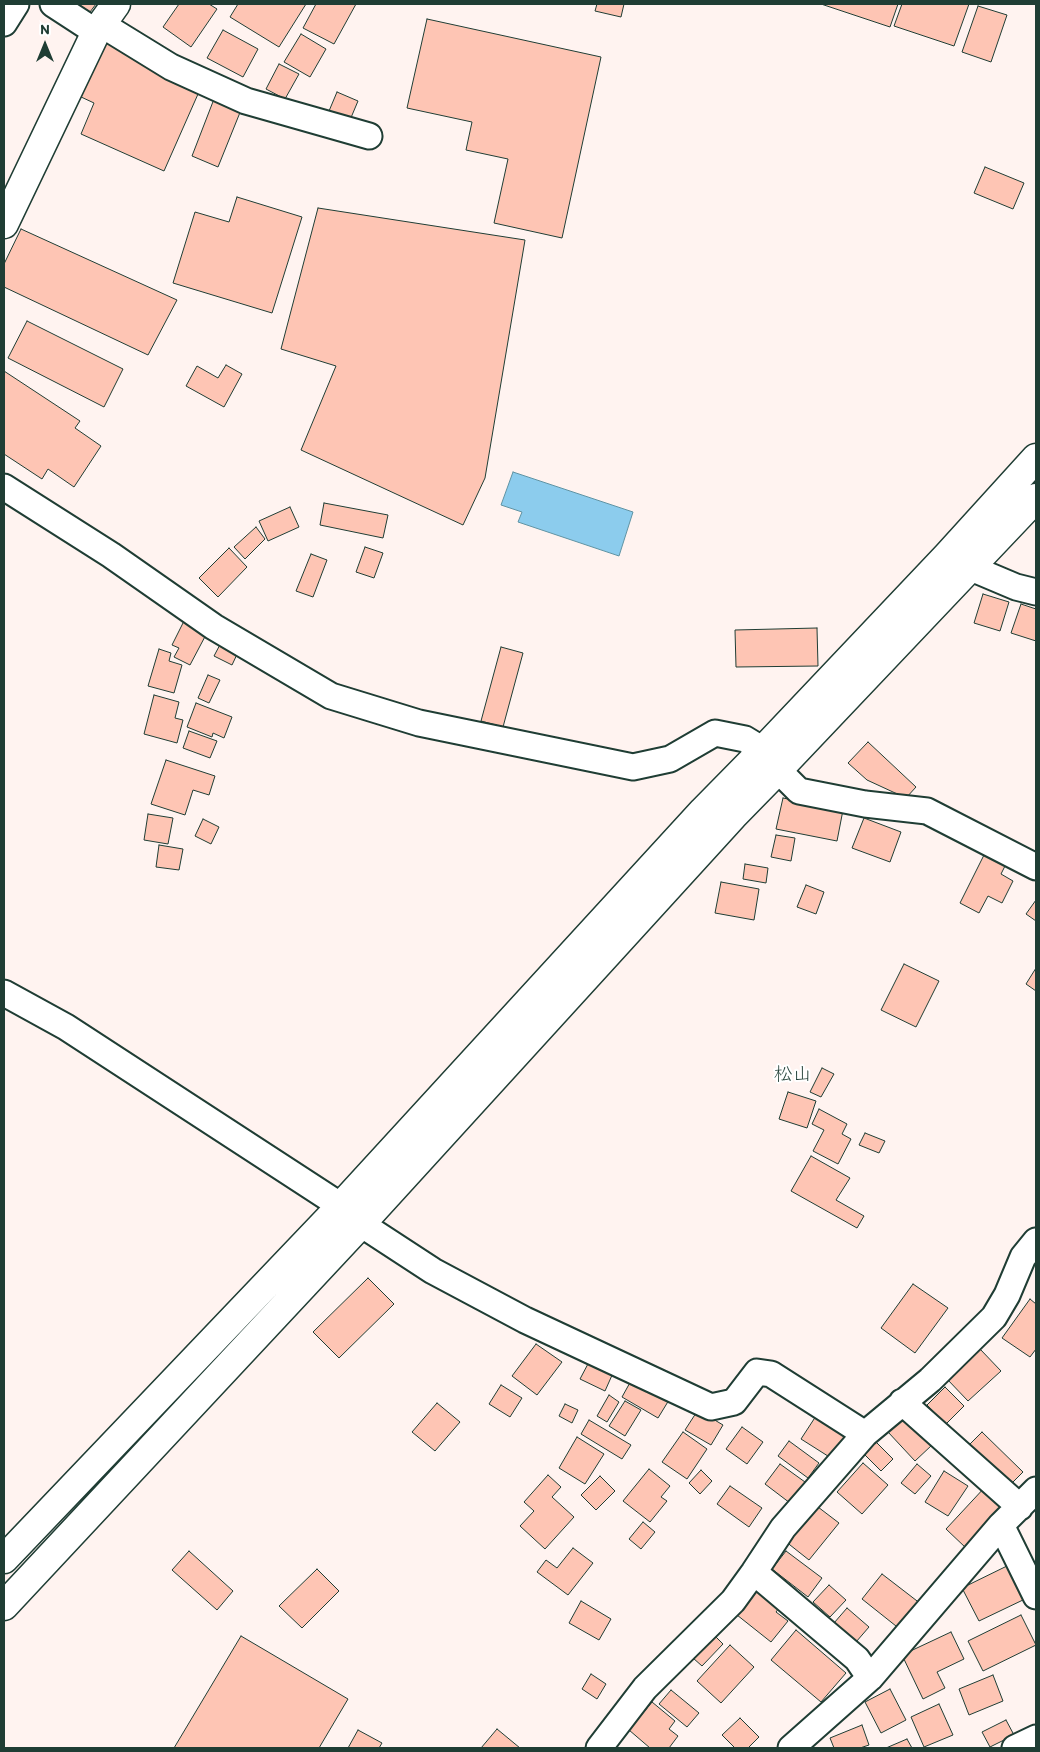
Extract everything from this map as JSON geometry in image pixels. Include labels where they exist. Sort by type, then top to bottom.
[{"type":"street","points":[[4,23],[16,4]]},
{"type":"street","points":[[53,4],[104,20],[171,67],[246,101],[368,136]]},
{"type":"street","points":[[4,224],[104,20]]},
{"type":"street","points":[[4,1606],[361,1224],[732,816],[771,760],[940,563],[1036,458]]},
{"type":"street","points":[[4,487],[112,555],[214,627],[331,696],[419,723],[634,767],[670,759],[715,733],[745,739],[771,760],[799,790],[864,804],[928,811],[1036,867]]},
{"type":"street","points":[[4,1559],[341,1206],[703,811],[771,760],[971,568],[1036,498]]},
{"type":"street","points":[[971,568],[1036,592]]},
{"type":"street","points":[[4,993],[66,1027],[341,1206],[361,1224],[433,1271],[525,1320],[711,1407],[734,1402],[757,1372],[771,1374],[866,1434]]},
{"type":"street","points":[[599,1748],[645,1688],[732,1601],[783,1528],[866,1434],[930,1380],[994,1317],[1007,1295],[1023,1257],[1036,1241]]},
{"type":"street","points":[[791,1748],[870,1678],[1001,1525],[1028,1498],[902,1402]]},
{"type":"street","points":[[1001,1525],[1036,1596]]},
{"type":"street","points":[[754,1572],[857,1659],[870,1678]]},
{"type":"street","points":[[1016,1748],[1036,1738]]},
{"type":"water","points":[[513,472],[633,512],[619,556],[518,522],[522,512],[501,505]]},
{"type":"building","points":[[78,4],[96,4],[90,12]]},
{"type":"building","points":[[179,4],[209,4],[217,9],[191,47],[163,27]]},
{"type":"building","points":[[238,4],[306,4],[279,47],[230,17]]},
{"type":"building","points":[[316,4],[356,4],[334,44],[303,28]]},
{"type":"building","points":[[597,4],[624,4],[621,17],[595,11]]},
{"type":"building","points":[[821,4],[898,4],[890,27]]},
{"type":"building","points":[[902,4],[969,4],[954,46],[894,26]]},
{"type":"building","points":[[978,6],[1007,15],[991,62],[962,52]]},
{"type":"building","points":[[427,19],[601,57],[562,238],[494,223],[508,159],[466,150],[472,122],[407,108]]},
{"type":"building","points":[[223,30],[258,49],[243,77],[207,58]]},
{"type":"building","points":[[301,34],[326,49],[310,77],[284,62]]},
{"type":"building","points":[[104,42],[202,85],[164,171],[81,134],[94,103],[79,96]]},
{"type":"building","points":[[279,64],[299,74],[285,99],[266,89]]},
{"type":"building","points":[[337,92],[358,101],[350,120],[329,111]]},
{"type":"building","points":[[214,99],[241,110],[218,167],[192,156]]},
{"type":"building","points":[[985,167],[1024,183],[1013,209],[974,193]]},
{"type":"building","points":[[237,197],[302,217],[272,313],[173,283],[195,212],[229,222]]},
{"type":"building","points":[[318,208],[525,240],[485,478],[463,525],[301,450],[336,366],[281,349]]},
{"type":"building","points":[[21,229],[177,300],[148,355],[4,287],[4,264]]},
{"type":"building","points":[[27,321],[123,369],[104,407],[8,358]]},
{"type":"building","points":[[226,365],[242,374],[224,407],[186,386],[197,366],[218,378]]},
{"type":"building","points":[[4,371],[80,421],[75,428],[101,446],[74,487],[48,469],[42,479],[4,454]]},
{"type":"building","points":[[324,503],[388,515],[383,538],[320,525]]},
{"type":"building","points":[[290,507],[299,527],[268,541],[259,521]]},
{"type":"building","points":[[256,527],[265,539],[245,559],[234,547]]},
{"type":"building","points":[[365,547],[383,553],[374,578],[356,572]]},
{"type":"building","points":[[229,548],[247,567],[218,597],[199,578]]},
{"type":"building","points":[[311,554],[327,560],[313,597],[296,591]]},
{"type":"building","points":[[983,594],[1009,602],[1000,631],[974,623]]},
{"type":"building","points":[[1021,604],[1036,609],[1036,641],[1011,633]]},
{"type":"building","points":[[186,617],[209,629],[190,665],[174,657],[179,648],[172,645]]},
{"type":"building","points":[[817,628],[818,666],[736,667],[735,630]]},
{"type":"building","points":[[223,639],[240,648],[232,665],[214,656]]},
{"type":"building","points":[[501,647],[523,653],[503,727],[481,721]]},
{"type":"building","points":[[159,649],[171,653],[169,661],[182,665],[174,693],[148,686]]},
{"type":"building","points":[[208,675],[220,680],[209,703],[198,698]]},
{"type":"building","points":[[154,695],[179,702],[175,718],[183,720],[177,743],[144,734]]},
{"type":"building","points":[[196,703],[232,717],[224,738],[213,733],[212,737],[187,727]]},
{"type":"building","points":[[189,731],[217,741],[210,758],[183,748]]},
{"type":"building","points":[[868,742],[916,787],[906,798],[867,780],[848,763]]},
{"type":"building","points":[[166,760],[215,776],[209,795],[193,790],[185,815],[151,804]]},
{"type":"building","points":[[783,798],[843,810],[837,841],[776,829]]},
{"type":"building","points":[[148,814],[173,818],[168,844],[144,840]]},
{"type":"building","points":[[864,818],[901,832],[890,862],[852,848]]},
{"type":"building","points":[[203,819],[219,827],[211,844],[195,836]]},
{"type":"building","points":[[776,835],[795,838],[791,861],[771,857]]},
{"type":"building","points":[[159,845],[183,849],[179,870],[156,867]]},
{"type":"building","points":[[987,849],[1008,860],[1001,874],[1013,881],[1002,903],[988,896],[979,913],[960,903]]},
{"type":"building","points":[[745,864],[768,868],[766,883],[743,879]]},
{"type":"building","points":[[721,882],[759,889],[754,920],[715,913]]},
{"type":"building","points":[[806,885],[824,892],[816,914],[797,907]]},
{"type":"building","points":[[1036,900],[1036,921],[1026,914]]},
{"type":"building","points":[[904,964],[939,981],[916,1027],[881,1010]]},
{"type":"building","points":[[1036,968],[1036,991],[1026,984]]},
{"type":"building","points":[[822,1068],[834,1074],[821,1097],[810,1092]]},
{"type":"building","points":[[788,1092],[816,1101],[807,1128],[779,1119]]},
{"type":"building","points":[[819,1109],[847,1124],[842,1134],[851,1139],[838,1164],[813,1151],[824,1130],[812,1124]]},
{"type":"building","points":[[865,1133],[885,1141],[879,1153],[859,1145]]},
{"type":"building","points":[[811,1156],[850,1178],[836,1200],[864,1216],[857,1228],[791,1191]]},
{"type":"building","points":[[368,1278],[394,1304],[339,1358],[313,1332]]},
{"type":"building","points":[[913,1284],[948,1308],[915,1353],[881,1328]]},
{"type":"building","points":[[1030,1299],[1036,1304],[1036,1349],[1030,1357],[1002,1338]]},
{"type":"building","points":[[536,1344],[562,1362],[537,1395],[512,1376]]},
{"type":"building","points":[[980,1349],[1001,1371],[968,1401],[947,1379]]},
{"type":"building","points":[[589,1362],[613,1373],[605,1391],[580,1379]]},
{"type":"building","points":[[632,1379],[669,1400],[658,1418],[622,1397]]},
{"type":"building","points":[[501,1385],[522,1398],[510,1417],[489,1404]]},
{"type":"building","points":[[945,1387],[964,1406],[946,1424],[927,1405]]},
{"type":"building","points":[[609,1395],[619,1402],[607,1422],[597,1416]]},
{"type":"building","points":[[625,1401],[641,1410],[625,1436],[609,1426]]},
{"type":"building","points":[[437,1403],[460,1422],[435,1451],[412,1432]]},
{"type":"building","points":[[565,1404],[578,1410],[572,1423],[559,1416]]},
{"type":"building","points":[[698,1410],[723,1425],[711,1445],[685,1430]]},
{"type":"building","points":[[816,1416],[846,1435],[831,1458],[801,1439]]},
{"type":"building","points":[[905,1417],[932,1445],[915,1461],[888,1432]]},
{"type":"building","points":[[589,1420],[631,1445],[622,1459],[581,1434]]},
{"type":"building","points":[[742,1427],[763,1442],[747,1464],[726,1449]]},
{"type":"building","points":[[683,1432],[707,1449],[687,1479],[662,1462]]},
{"type":"building","points":[[982,1432],[1023,1472],[1007,1488],[966,1448]]},
{"type":"building","points":[[577,1437],[604,1454],[585,1484],[559,1468]]},
{"type":"building","points":[[873,1439],[893,1459],[881,1471],[861,1451]]},
{"type":"building","points":[[789,1441],[819,1463],[808,1478],[778,1456]]},
{"type":"building","points":[[863,1463],[888,1485],[862,1514],[837,1492]]},
{"type":"building","points":[[780,1464],[805,1482],[790,1503],[765,1484]]},
{"type":"building","points":[[917,1464],[931,1476],[915,1494],[901,1483]]},
{"type":"building","points":[[649,1469],[670,1486],[661,1497],[667,1501],[650,1522],[623,1501]]},
{"type":"building","points":[[701,1470],[712,1481],[700,1494],[689,1483]]},
{"type":"building","points":[[944,1471],[968,1486],[948,1516],[925,1502]]},
{"type":"building","points":[[548,1475],[561,1487],[552,1497],[574,1517],[545,1549],[520,1526],[534,1511],[524,1502]]},
{"type":"building","points":[[600,1476],[615,1491],[596,1510],[581,1495]]},
{"type":"building","points":[[730,1486],[762,1508],[749,1527],[717,1504]]},
{"type":"building","points":[[986,1486],[1006,1505],[966,1548],[946,1529]]},
{"type":"building","points":[[818,1507],[839,1523],[809,1560],[785,1541],[800,1523],[803,1526]]},
{"type":"building","points":[[643,1522],[655,1532],[641,1549],[629,1539]]},
{"type":"building","points":[[573,1548],[593,1563],[568,1595],[537,1572],[546,1560],[557,1568]]},
{"type":"building","points":[[189,1551],[233,1591],[217,1610],[172,1570]]},
{"type":"building","points":[[786,1551],[822,1578],[808,1597],[772,1569]]},
{"type":"building","points":[[1009,1565],[1025,1599],[979,1621],[962,1588]]},
{"type":"building","points":[[317,1569],[339,1591],[302,1628],[279,1606]]},
{"type":"building","points":[[882,1574],[921,1604],[901,1630],[862,1599]]},
{"type":"building","points":[[829,1585],[846,1600],[830,1617],[813,1602]]},
{"type":"building","points":[[760,1586],[782,1604],[776,1612],[788,1621],[771,1642],[737,1615]]},
{"type":"building","points":[[581,1601],[611,1619],[599,1640],[569,1623]]},
{"type":"building","points":[[847,1608],[869,1627],[856,1642],[834,1623]]},
{"type":"building","points":[[1021,1615],[1036,1645],[983,1671],[968,1641]]},
{"type":"building","points":[[796,1630],[846,1673],[821,1702],[771,1660]]},
{"type":"building","points":[[951,1632],[964,1659],[937,1672],[945,1688],[923,1699],[902,1655]]},
{"type":"building","points":[[714,1635],[723,1644],[702,1666],[693,1658]]},
{"type":"building","points":[[241,1636],[348,1699],[319,1748],[174,1748]]},
{"type":"building","points":[[730,1645],[754,1667],[721,1703],[697,1681]]},
{"type":"building","points":[[591,1674],[606,1684],[597,1699],[582,1689]]},
{"type":"building","points":[[993,1675],[1003,1701],[969,1715],[959,1689]]},
{"type":"building","points":[[890,1689],[906,1720],[881,1733],[865,1702]]},
{"type":"building","points":[[671,1690],[699,1713],[687,1727],[659,1704]]},
{"type":"building","points":[[652,1702],[675,1721],[669,1729],[678,1736],[669,1748],[650,1748],[629,1730]]},
{"type":"building","points":[[939,1704],[953,1735],[924,1747],[911,1717]]},
{"type":"building","points":[[740,1718],[759,1737],[748,1748],[735,1748],[722,1735]]},
{"type":"building","points":[[1006,1720],[1014,1735],[990,1747],[982,1732]]},
{"type":"building","points":[[862,1725],[869,1745],[860,1748],[834,1748],[830,1738]]},
{"type":"building","points":[[497,1729],[520,1748],[481,1748]]},
{"type":"building","points":[[358,1730],[382,1743],[379,1748],[348,1748]]},
{"type":"building","points":[[907,1739],[912,1748],[886,1748]]},
{"type":"district","name":"松山","points":[[793,1075]]}]
